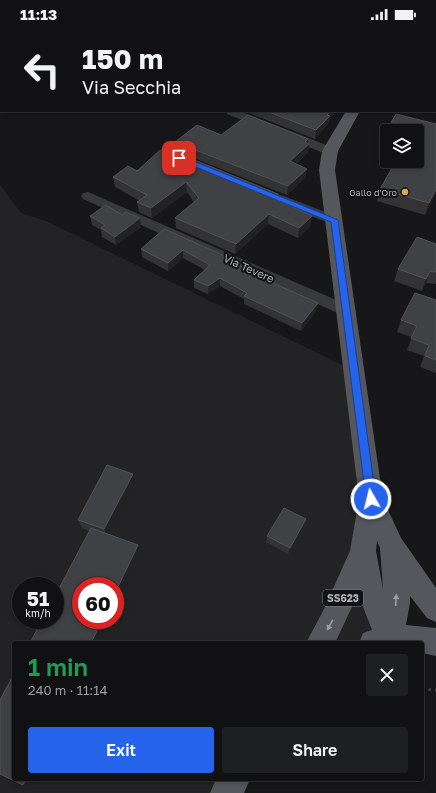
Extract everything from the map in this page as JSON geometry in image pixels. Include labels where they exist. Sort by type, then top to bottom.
[{"type":"main road","name":"SS623","points":[[352,112],[330,151],[327,170],[344,310],[371,499],[392,546],[420,589],[436,609]]},
{"type":"main road","name":"SS623","points":[[321,641],[332,623],[363,552],[371,499]]},
{"type":"main road","name":"SS623","points":[[382,641],[397,603],[392,546]]},
{"type":"main road","name":"SS623","points":[[363,552],[370,592],[382,641]]},
{"type":"main road","points":[[382,641],[425,639],[436,642]]},
{"type":"main road","points":[[225,793],[234,781]]},
{"type":"street","points":[[231,112],[330,151]]},
{"type":"street","points":[[246,185],[334,220]]},
{"type":"street","name":"Via Tevere","points":[[88,196],[344,310]]},
{"type":"path","points":[[424,689],[436,690]]},
{"type":"shaded area","points":[[0,185],[21,213],[46,221],[346,367],[379,641],[12,641],[12,781],[249,781],[240,793],[0,793]]},
{"type":"building","points":[[269,112],[329,112],[327,115],[330,116],[316,130]]},
{"type":"building","points":[[396,114],[436,124],[436,189],[429,203],[380,189],[392,168],[424,168],[424,124],[390,124]]},
{"type":"building","points":[[248,115],[308,139],[305,142],[309,144],[290,161],[307,169],[288,186],[175,142],[197,125],[221,135]]},
{"type":"building","points":[[165,148],[278,194],[274,198],[312,216],[299,228],[269,214],[236,244],[175,218],[199,198],[186,182],[151,208],[137,202],[147,195],[113,177],[128,166],[137,171],[159,151]]},
{"type":"building","points":[[106,205],[122,215],[126,212],[140,218],[115,237],[101,228],[105,225],[90,216]]},
{"type":"building","points":[[164,229],[225,256],[223,258],[249,270],[248,272],[318,303],[302,323],[244,296],[247,293],[220,278],[208,286],[194,280],[210,265],[183,250],[168,263],[141,249]]},
{"type":"building","points":[[417,237],[436,244],[436,272],[430,271],[426,279],[398,269]]},
{"type":"building","points":[[415,293],[436,300],[436,360],[425,356],[429,345],[411,338],[417,326],[401,320]]},
{"type":"building","points":[[107,465],[133,474],[104,529],[78,520]]},
{"type":"building","points":[[284,508],[306,519],[290,548],[267,536]]},
{"type":"building","points":[[91,528],[138,545],[123,577],[72,577],[72,629],[98,629],[92,641],[31,641],[37,629],[64,629],[64,579]]},
{"type":"building","points":[[12,678],[12,780],[0,774],[0,700]]},
{"type":"building","points":[[15,781],[25,781],[23,785]]},
{"type":"place","name":"Gallo d'Oro","points":[[405,192]]},
{"type":"route","points":[[179,158],[334,220],[344,310],[371,499]]}]
